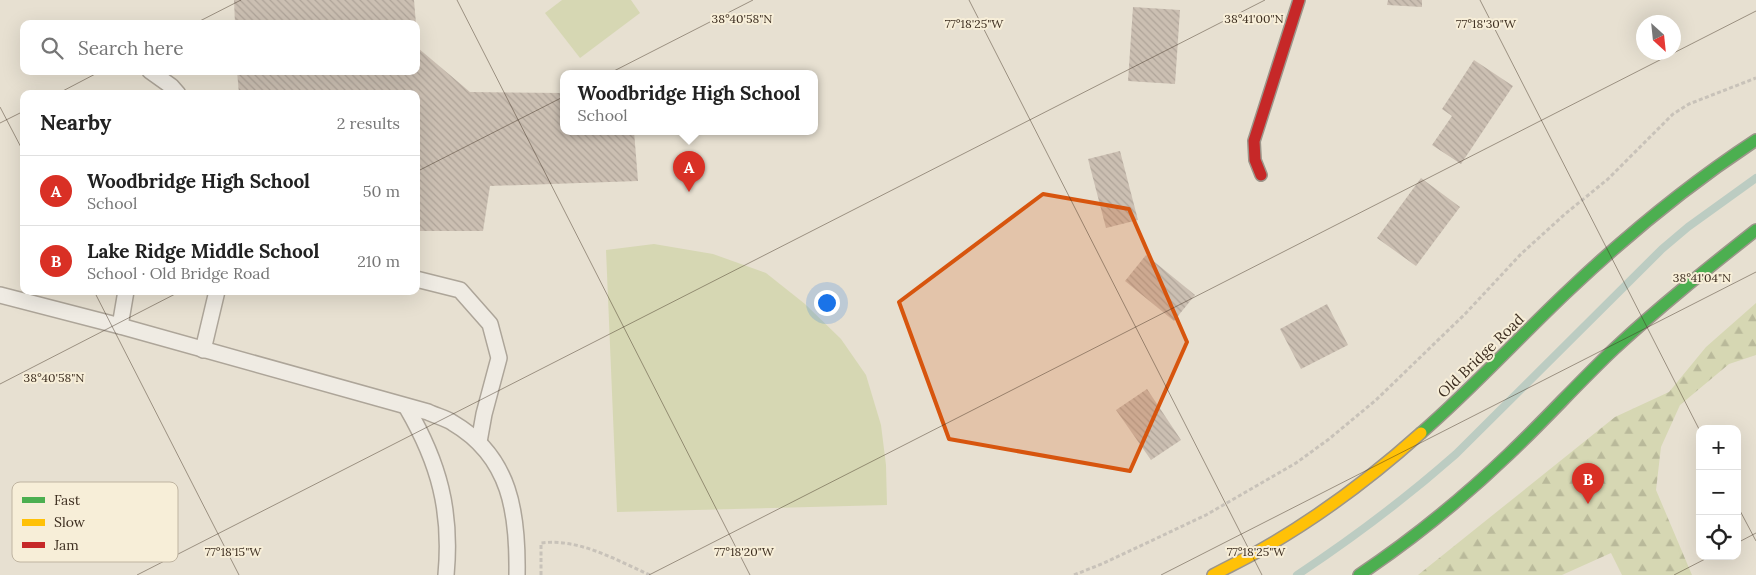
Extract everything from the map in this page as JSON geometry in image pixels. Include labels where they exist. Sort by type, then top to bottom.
[{"type":"main road","points":[[1261,175],[1256,160],[1254,141],[1299,0]]},
{"type":"main road","name":"Old Bridge Road","points":[[1213,575],[1264,549],[1391,459],[1458,401],[1568,291],[1652,216],[1717,165],[1756,140]]},
{"type":"main road","points":[[1359,575],[1381,561],[1445,512],[1494,468],[1614,350],[1692,280],[1756,230]]},
{"type":"lane","points":[[156,75],[174,90]]},
{"type":"lane","points":[[420,281],[460,290],[490,324],[499,358],[484,414],[479,442]]},
{"type":"lane","points":[[120,326],[125,295]]},
{"type":"lane","points":[[203,350],[216,295]]},
{"type":"lane","points":[[0,296],[120,326],[407,408],[428,412],[453,423],[479,442],[496,463],[508,488],[513,503],[517,575]]},
{"type":"lane","points":[[407,408],[422,434],[437,470],[445,508],[448,547],[446,575]]},
{"type":"path","points":[[1074,575],[1206,515],[1296,463],[1330,439],[1376,400],[1464,314],[1521,254],[1614,173],[1673,114],[1689,104],[1756,78]]},
{"type":"path","points":[[540,575],[541,543],[556,542],[582,546],[650,575]]},
{"type":"highlighted area","points":[[1043,194],[1129,209],[1187,342],[1130,471],[949,439],[899,302]]},
{"type":"green space","points":[[562,0],[631,0],[640,13],[580,58],[545,13]]},
{"type":"green space","points":[[654,244],[713,254],[766,273],[805,304],[841,339],[866,375],[881,425],[886,465],[887,505],[617,512],[606,250]]},
{"type":"green space","points":[[1756,303],[1756,355],[1729,364],[1680,405],[1661,447],[1656,490],[1692,575],[1622,575],[1611,553],[1562,575],[1418,575],[1615,417],[1669,392],[1706,347]]},
{"type":"building","points":[[234,0],[414,0],[416,20],[235,20]]},
{"type":"building","points":[[1388,0],[1422,0],[1422,7],[1387,5]]},
{"type":"building","points":[[1133,7],[1180,10],[1175,84],[1128,81]]},
{"type":"building","points":[[420,50],[470,92],[560,93],[560,135],[634,135],[638,181],[490,186],[483,231],[420,231],[420,90],[239,90],[237,75],[420,75]]},
{"type":"building","points":[[1474,60],[1513,86],[1461,164],[1432,145],[1452,116],[1442,109]]},
{"type":"building","points":[[1120,151],[1138,220],[1106,228],[1088,159]]},
{"type":"building","points":[[1421,178],[1460,207],[1416,266],[1377,238]]},
{"type":"building","points":[[1146,255],[1195,295],[1174,321],[1125,281]]},
{"type":"building","points":[[1327,304],[1348,345],[1301,369],[1280,329]]},
{"type":"building","points":[[1147,389],[1181,440],[1151,460],[1116,410]]},
{"type":"waterway","points":[[1297,575],[1379,517],[1456,454],[1662,249],[1688,227],[1756,178]]},
{"type":"traffic: fast","points":[[1421,433],[1613,250],[1683,192],[1756,140]]},
{"type":"traffic: fast","points":[[1359,575],[1418,532],[1474,486],[1631,333],[1756,230]]},
{"type":"traffic: slow","points":[[1213,575],[1285,536],[1326,509],[1384,465],[1421,433]]},
{"type":"traffic: jam","points":[[1261,175],[1255,160],[1254,141],[1299,0]]},
{"type":"place","name":"Woodbridge High School","points":[[689,192]]},
{"type":"place","name":"Lake Ridge Middle School","points":[[1588,504]]}]
